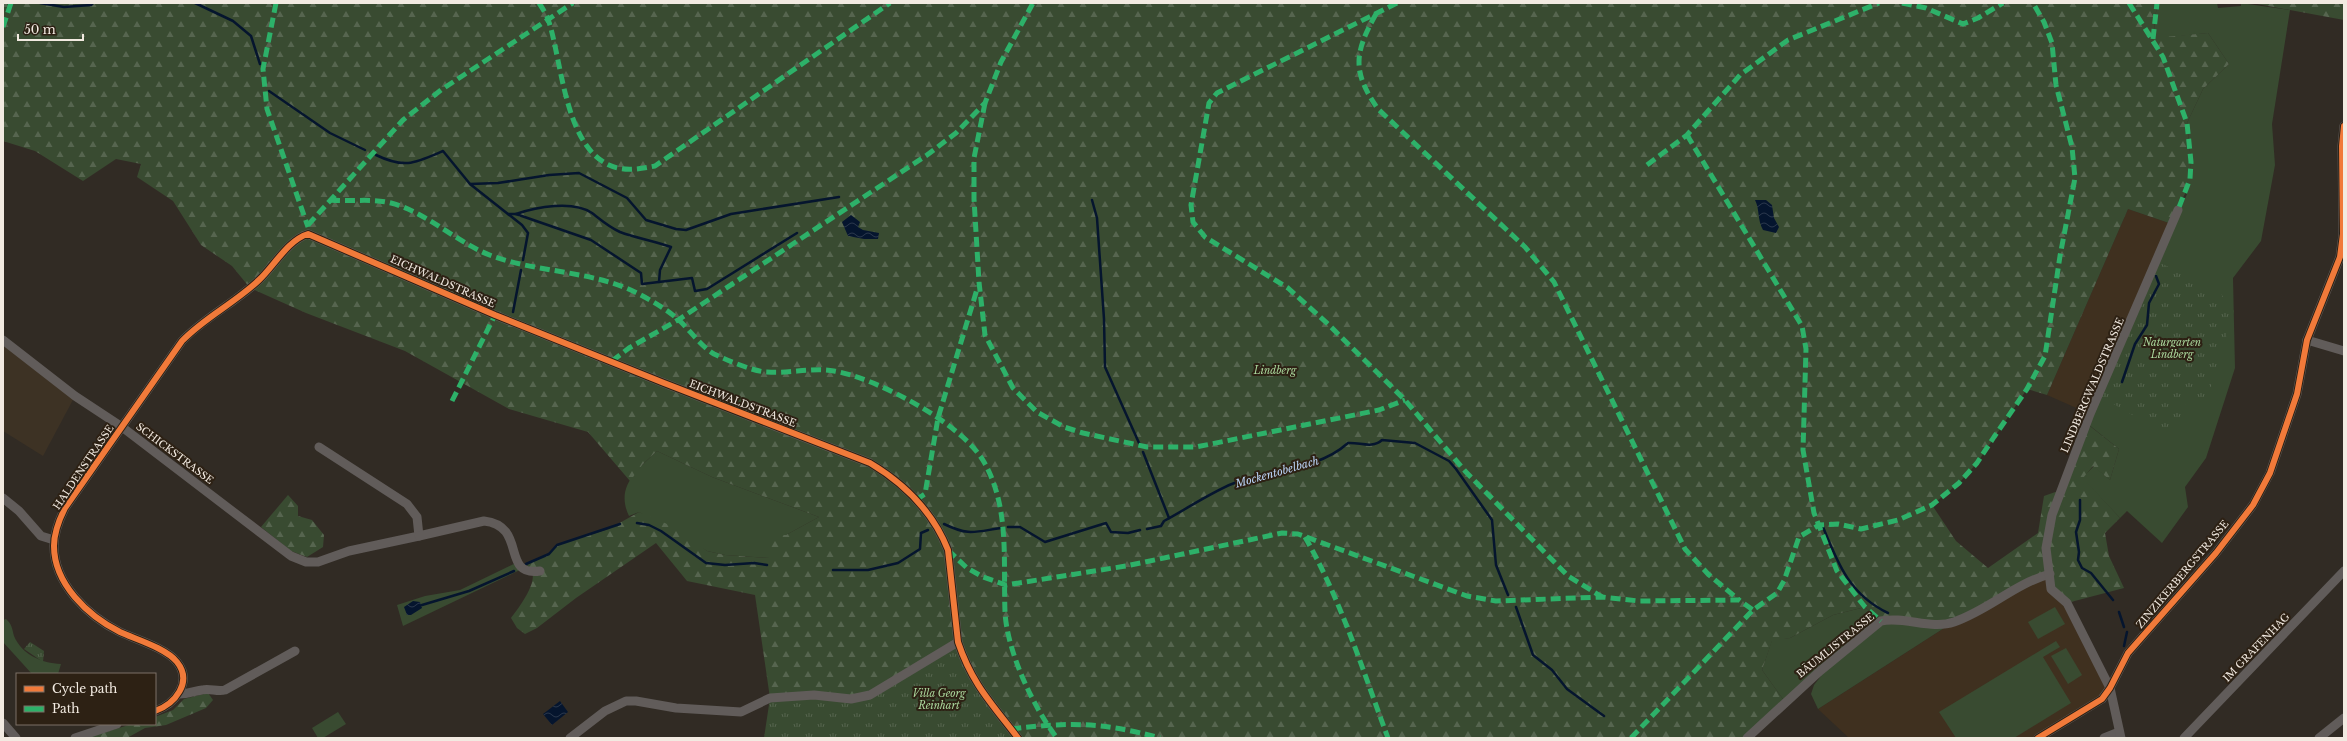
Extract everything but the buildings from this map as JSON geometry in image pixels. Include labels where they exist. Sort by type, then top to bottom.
[{"type":"street","name":"ZINZIKERBERGSTRASSE","points":[[2038,738],[2102,699],[2110,688],[2128,653],[2216,553],[2253,505],[2270,473],[2279,451],[2297,394],[2307,340],[2340,257],[2343,234],[2342,146],[2344,126]]},
{"type":"street","name":"LINDBERGWALDSTRASSE","points":[[2050,574],[2046,548],[2052,515],[2060,490],[2090,414],[2178,210]]},
{"type":"street","name":"HALDENSTRASSE","points":[[180,694],[182,673],[177,661],[165,653],[101,621],[77,599],[58,567],[54,554],[54,540],[57,526],[64,508],[122,427],[155,377],[186,336],[206,318],[259,280],[296,240],[308,234]]},
{"type":"street","name":"EICHWALDSTRASSE","points":[[308,234],[494,315],[870,463],[896,479],[921,505],[943,538],[948,550],[958,642],[976,685],[1018,738]]},
{"type":"street","name":"SCHICKSTRASSE","points":[[3,340],[75,396],[122,427],[291,556],[306,562],[318,562],[349,551],[419,536]]},
{"type":"street","points":[[2307,340],[2344,351]]},
{"type":"street","points":[[319,447],[407,504],[417,517],[419,536],[484,520],[501,524],[510,536],[515,558],[522,568],[532,572],[540,571]]},
{"type":"street","points":[[3,498],[19,511],[42,536],[54,540]]},
{"type":"street","name":"IM GRAFENHAG","points":[[2184,738],[2344,571]]},
{"type":"street","points":[[2050,574],[2052,589],[2067,603],[2110,688],[2120,735],[2104,738]]},
{"type":"street","name":"BÄUMLISTRASSE","points":[[1747,738],[1820,671],[1881,621],[1892,619],[1927,623],[1952,622],[1972,615],[2030,580],[2050,574]]},
{"type":"street","points":[[570,738],[605,711],[626,701],[636,701],[676,708],[741,712],[770,698],[814,695],[851,699],[870,695],[958,642]]},
{"type":"street","points":[[156,710],[172,702],[180,694],[190,694],[203,689],[218,691],[225,690],[295,651]]},
{"type":"street","points":[[2324,736],[2344,718]]},
{"type":"street","points":[[3,723],[16,738]]},
{"type":"street","points":[[75,738],[114,725]]},
{"type":"shaded area","points":[[2128,209],[2169,223],[2090,414],[2047,395]]},
{"type":"shaded area","points":[[3,340],[75,396],[43,456],[3,431]]},
{"type":"shaded area","points":[[2050,574],[2110,688],[2102,699],[2038,738],[1849,738],[1818,709],[1952,623]]},
{"type":"green space","name":"Lindberg","points":[[3,3],[2157,3],[2153,38],[2208,33],[2229,64],[2203,89],[2187,123],[2191,162],[2190,179],[2186,192],[2169,223],[2128,209],[2047,395],[2027,389],[1977,463],[1959,483],[1932,505],[1956,541],[1988,568],[2038,533],[2044,496],[2061,490],[2086,423],[2119,449],[2110,480],[2093,466],[2083,478],[2120,518],[2105,533],[2109,556],[2124,588],[2067,603],[2051,589],[2050,575],[1952,623],[1881,621],[1865,607],[1833,615],[1790,638],[1772,641],[1762,670],[1785,702],[1747,738],[1018,738],[870,695],[770,698],[755,595],[687,581],[656,543],[576,598],[537,628],[525,634],[517,628],[511,618],[526,596],[532,583],[532,572],[526,564],[549,554],[557,545],[609,529],[639,512],[679,529],[707,551],[725,555],[769,558],[769,535],[786,535],[819,517],[712,477],[657,451],[643,464],[630,481],[588,432],[509,409],[405,351],[306,313],[250,288],[232,266],[201,245],[173,201],[137,177],[141,164],[116,159],[83,181],[35,151],[3,141]]},
{"type":"green space","points":[[2157,3],[2217,3],[2218,8],[2241,6],[2241,3],[2290,10],[2272,124],[2275,165],[2261,241],[2233,278],[2235,368],[2206,458],[2185,487],[2188,507],[2162,543],[2127,511],[2120,518],[2082,478],[2094,466],[2110,480],[2119,449],[2089,425],[2187,194],[2191,162],[2187,123],[2203,89],[2229,64],[2208,33],[2153,39]]},
{"type":"green space","points":[[2252,3],[2344,3],[2344,20]]},
{"type":"green space","name":"Naturgarten Lindberg","points":[[2157,261],[2221,294],[2234,311],[2207,400],[2189,394],[2174,434],[2153,427],[2098,395]]},
{"type":"green space","points":[[657,451],[712,477],[819,517],[786,535],[769,535],[769,558],[725,555],[707,551],[639,512],[629,516],[625,506],[626,488],[636,472]]},
{"type":"green space","points":[[288,495],[298,506],[298,516],[312,520],[324,535],[323,547],[307,557],[291,551],[261,527]]},
{"type":"green space","points":[[518,562],[522,569],[403,626],[397,605],[425,596],[460,590]]},
{"type":"green space","points":[[1865,607],[1881,621],[1952,623],[1818,709],[1811,694],[1814,685],[1821,676],[1820,671],[1785,702],[1762,670],[1772,640],[1790,638],[1833,615]]},
{"type":"green space","points":[[2055,607],[2065,624],[2038,639],[2028,622]]},
{"type":"green space","points":[[6,619],[11,625],[18,643],[27,653],[40,660],[61,664],[58,673],[31,673],[3,642],[3,620]]},
{"type":"green space","points":[[2056,641],[2060,647],[2043,657],[2071,703],[2014,738],[1956,738],[1939,712]]},
{"type":"green space","points":[[30,642],[44,651],[43,662],[24,649]]},
{"type":"green space","name":"Villa Georg Reinhart","points":[[958,642],[963,655],[1018,738],[764,738],[770,698],[870,695]]},
{"type":"green space","points":[[2066,648],[2082,675],[2068,684],[2051,656]]},
{"type":"green space","points":[[208,693],[213,700],[206,708],[166,725],[145,728],[127,738],[89,737],[129,725],[156,725],[156,717],[173,710],[184,699]]},
{"type":"green space","points":[[338,712],[346,724],[323,738],[318,738],[312,728]]},
{"type":"water","points":[[1755,200],[1766,200],[1772,205],[1774,218],[1779,227],[1776,233],[1763,230]]},
{"type":"water","points":[[851,215],[860,222],[858,227],[863,230],[879,233],[878,239],[864,239],[848,236],[842,222]]},
{"type":"water","points":[[413,601],[420,602],[422,608],[411,615],[407,615],[404,607]]},
{"type":"water","points":[[560,701],[568,712],[552,725],[543,714]]},
{"type":"waterway","points":[[40,3],[64,7],[91,5],[93,3]]},
{"type":"waterway","points":[[195,3],[233,21],[251,36],[260,64]]},
{"type":"waterway","points":[[269,91],[330,133],[365,150]]},
{"type":"waterway","points":[[376,155],[395,162],[410,163],[425,159],[443,151],[470,184],[522,225],[528,233],[523,260]]},
{"type":"waterway","points":[[470,184],[498,183],[549,175],[579,173],[627,198],[646,220],[676,229],[686,230],[731,214],[839,197]]},
{"type":"waterway","points":[[1092,200],[1097,218],[1104,319],[1105,367],[1139,443]]},
{"type":"waterway","points":[[516,214],[544,207],[575,207],[592,213],[609,226],[620,232],[671,247],[660,270],[659,282]]},
{"type":"waterway","points":[[508,214],[516,214],[591,240],[641,273],[642,284],[692,278],[695,291],[707,289],[797,233]]},
{"type":"waterway","points":[[513,312],[521,270]]},
{"type":"waterway","points":[[2122,382],[2135,344],[2147,325],[2149,303],[2159,284],[2156,276]]},
{"type":"waterway","name":"Mockentobelbach","points":[[1147,529],[1161,526],[1164,521],[1229,485],[1309,464],[1323,459],[1348,443],[1370,445],[1378,443],[1382,440],[1415,443],[1449,461],[1492,520],[1496,565],[1508,595]]},
{"type":"waterway","points":[[1143,452],[1169,518]]},
{"type":"waterway","points":[[2080,500],[2080,520],[2076,532],[2079,552],[2078,560],[2082,568],[2091,573],[2113,600]]},
{"type":"waterway","name":"Mockentobelbach","points":[[637,523],[649,525],[661,531],[706,563],[725,565],[754,563],[767,565]]},
{"type":"waterway","name":"Mockentobelbach","points":[[1008,527],[1020,527],[1045,542],[1106,523],[1111,532],[1128,533],[1140,530]]},
{"type":"waterway","points":[[526,564],[549,554],[557,545],[620,524]]},
{"type":"waterway","name":"Mockentobelbach","points":[[944,524],[966,532],[978,532],[1001,528]]},
{"type":"waterway","points":[[1823,527],[1840,566],[1855,588],[1875,606],[1888,613]]},
{"type":"waterway","name":"Mockentobelbach","points":[[833,570],[868,570],[898,563],[920,549],[921,533],[928,530]]},
{"type":"waterway","points":[[422,605],[469,591],[514,571]]},
{"type":"waterway","points":[[1516,607],[1533,655],[1552,670],[1567,689],[1604,716]]},
{"type":"waterway","points":[[2119,612],[2124,627]]},
{"type":"waterway","points":[[2124,646],[2127,632]]},
{"type":"marked path","points":[[3,27],[11,3]]},
{"type":"marked path","points":[[276,3],[263,69],[267,109],[308,227]]},
{"type":"marked path","points":[[539,3],[549,22],[567,101],[574,122],[583,140],[594,155],[609,165],[620,169],[655,166],[890,3]]},
{"type":"marked path","points":[[308,225],[403,120],[441,90],[573,3]]},
{"type":"marked path","points":[[612,361],[629,348],[678,320],[927,155],[956,133],[985,103],[1001,62],[1033,3]]},
{"type":"marked path","points":[[1397,3],[1217,93],[1209,103],[1191,205],[1193,222],[1205,237],[1288,288],[1329,325],[1405,400],[1465,471],[1568,576],[1602,597]]},
{"type":"marked path","points":[[1647,165],[1687,135],[1740,75],[1788,40],[1879,3]]},
{"type":"marked path","points":[[1902,3],[1926,8],[1963,24],[1978,18],[2003,3]]},
{"type":"marked path","points":[[1631,738],[1753,610],[1777,593],[1784,581],[1799,537],[1819,525],[1838,524],[1861,529],[1898,520],[1932,505],[1959,483],[1977,463],[2027,389],[2045,356],[2060,256],[2075,178],[2072,147],[2056,85],[2052,43],[2044,22],[2033,3]]},
{"type":"marked path","points":[[2129,3],[2163,57],[2187,123],[2191,162],[2190,179],[2178,210]]},
{"type":"marked path","points":[[2153,39],[2157,3]]},
{"type":"marked path","points":[[1376,14],[1363,40],[1359,62],[1360,73],[1364,84],[1378,109],[1525,247],[1554,282],[1685,549],[1708,574],[1739,600]]},
{"type":"marked path","points":[[985,103],[974,158],[974,199],[979,282],[985,335],[1013,388],[1037,412],[1064,427],[1083,433],[1147,447],[1196,447],[1379,410],[1405,400]]},
{"type":"marked path","points":[[1687,135],[1802,326],[1806,349],[1803,450],[1814,513],[1837,571],[1865,607],[1881,621]]},
{"type":"marked path","points":[[330,200],[376,201],[391,203],[404,207],[469,245],[495,257],[531,266],[586,276],[622,286],[661,306],[681,322],[714,354],[748,368],[762,371],[784,372],[826,370],[852,375],[916,404],[957,432],[973,447],[984,462],[998,498],[1004,535],[1005,612],[1011,644],[1016,661],[1031,695],[1039,711],[1057,738]]},
{"type":"marked path","points":[[916,500],[925,494],[938,418],[978,286]]},
{"type":"marked path","points":[[452,401],[495,315]]},
{"type":"marked path","points":[[948,550],[967,568],[983,577],[1006,585],[1126,566],[1282,533],[1298,534],[1467,596],[1496,601],[1602,597],[1639,601],[1739,600],[1753,610]]},
{"type":"marked path","points":[[1305,537],[1330,586],[1388,738]]},
{"type":"marked path","points":[[1011,729],[1051,725],[1103,726],[1160,738]]},
{"type":"cycle path","points":[[2038,738],[2102,699],[2110,688],[2128,653],[2216,553],[2253,505],[2270,473],[2297,394],[2307,340],[2340,257],[2343,234],[2342,146],[2344,126]]},
{"type":"cycle path","points":[[156,711],[169,703],[180,691],[183,677],[177,662],[166,652],[120,632],[108,625],[85,608],[75,597],[66,586],[56,560],[54,541],[57,526],[65,508],[182,341],[191,332],[250,288],[294,242],[308,234],[495,315],[664,383],[870,463],[883,471],[906,490],[926,511],[942,536],[948,550],[958,642],[976,682],[1018,738]]}]
